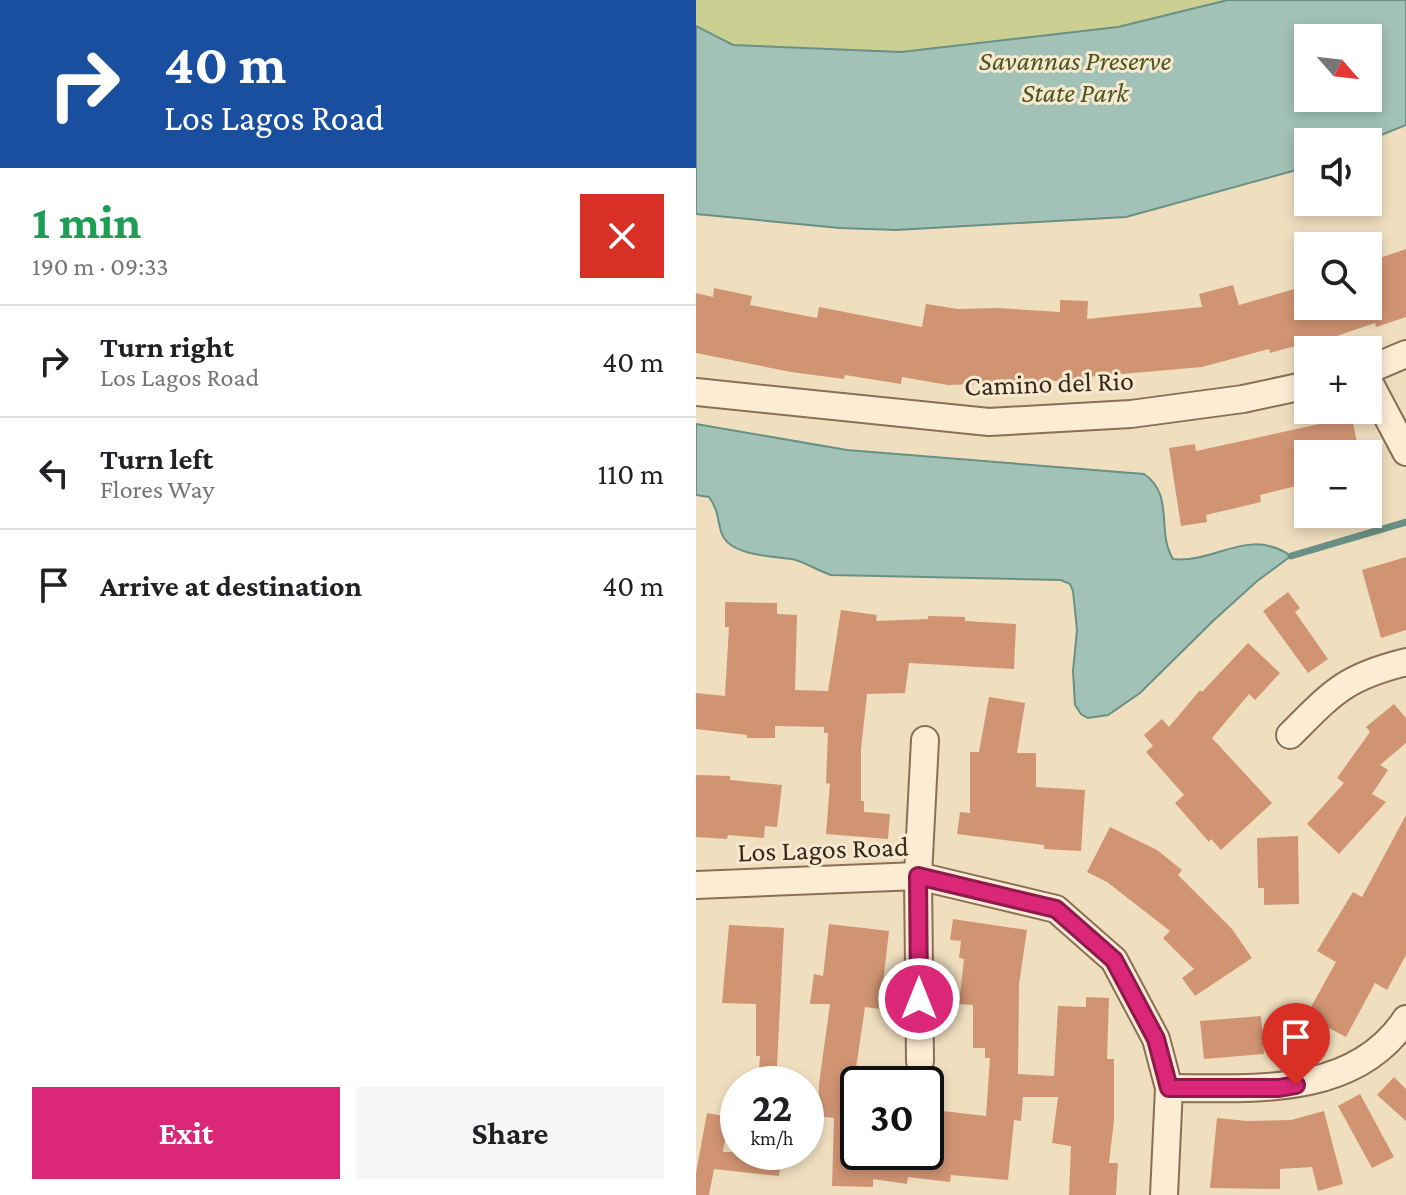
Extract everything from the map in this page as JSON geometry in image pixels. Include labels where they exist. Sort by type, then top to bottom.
[{"type":"street","points":[[1382,364],[1406,354]]},
{"type":"street","name":"Camino del Rio","points":[[696,392],[989,422],[1131,414],[1243,399],[1294,388]]},
{"type":"street","points":[[1382,407],[1406,452]]},
{"type":"street","points":[[1290,735],[1344,684],[1406,662]]},
{"type":"street","points":[[920,1061],[918,876],[925,740]]},
{"type":"street","name":"Los Lagos Road","points":[[696,885],[918,876],[1056,909],[1114,960],[1156,1039],[1169,1088],[1164,1195]]},
{"type":"street","points":[[1169,1088],[1279,1088],[1322,1078],[1374,1055],[1406,1019]]},
{"type":"green space","points":[[696,0],[1406,0],[1406,21],[1382,25],[1294,24],[1294,39],[696,95]]},
{"type":"water","points":[[1228,0],[1406,0],[1406,125],[1382,135],[1382,128],[1294,128],[1294,171],[1126,217],[896,230],[840,228],[696,214],[696,26],[733,45],[901,52],[1118,27]]},
{"type":"water","points":[[696,424],[847,450],[1144,474],[1159,492],[1168,548],[1173,559],[1188,559],[1246,545],[1275,548],[1291,556],[1256,582],[1213,621],[1140,693],[1108,715],[1088,718],[1075,705],[1073,671],[1077,630],[1070,584],[1061,580],[831,575],[796,560],[738,549],[724,538],[709,497],[696,495]]},
{"type":"building","points":[[1406,249],[1406,317],[1376,327],[1375,323],[1337,336],[1294,336],[1294,346],[1270,353],[1269,349],[1202,367],[1087,377],[1086,381],[1041,381],[1041,385],[948,385],[902,377],[901,384],[845,375],[844,379],[791,372],[696,353],[696,293],[713,297],[714,288],[752,296],[750,305],[817,318],[819,307],[922,327],[926,304],[958,309],[1060,312],[1060,300],[1088,301],[1087,319],[1202,307],[1199,294],[1233,285],[1239,305],[1294,289],[1294,320],[1382,320],[1382,257]]},
{"type":"building","points":[[1320,424],[1353,424],[1356,440],[1294,440],[1294,486],[1260,495],[1261,502],[1206,515],[1207,522],[1181,526],[1169,448],[1195,444],[1196,451]]},
{"type":"building","points":[[1406,557],[1406,630],[1381,638],[1362,570]]},
{"type":"building","points":[[1288,592],[1300,608],[1295,612],[1328,659],[1308,673],[1263,611]]},
{"type":"building","points":[[725,602],[777,603],[777,614],[797,615],[795,690],[828,691],[841,610],[877,615],[876,621],[928,619],[928,616],[1016,624],[1014,669],[909,663],[905,693],[867,694],[861,749],[861,801],[864,801],[864,812],[890,814],[888,839],[826,834],[830,784],[826,783],[828,733],[824,733],[824,727],[775,726],[775,738],[747,738],[747,735],[696,729],[696,693],[725,696],[729,627],[725,627]]},
{"type":"building","points":[[1248,643],[1280,673],[1255,700],[1249,694],[1212,738],[1272,803],[1221,850],[1211,839],[1209,842],[1175,803],[1184,795],[1146,752],[1153,746],[1144,735],[1162,719],[1169,727],[1200,690],[1202,692]]},
{"type":"building","points":[[989,697],[1025,703],[1017,753],[1036,753],[1036,787],[1085,790],[1081,851],[1044,849],[1044,845],[957,834],[960,812],[970,813],[970,752],[979,752]]},
{"type":"building","points":[[1394,704],[1406,718],[1406,743],[1380,765],[1388,770],[1372,794],[1386,802],[1339,854],[1307,824],[1344,783],[1337,778],[1370,732],[1366,727]]},
{"type":"building","points":[[696,775],[730,776],[730,780],[782,785],[777,827],[765,826],[764,838],[728,835],[727,839],[696,837]]},
{"type":"building","points":[[1406,815],[1406,955],[1387,990],[1375,983],[1346,1037],[1306,1016],[1336,962],[1317,951],[1353,892],[1362,897]]},
{"type":"building","points":[[1110,827],[1157,850],[1182,870],[1178,875],[1232,929],[1252,958],[1195,996],[1182,978],[1194,969],[1163,938],[1170,931],[1107,882],[1087,872]]},
{"type":"building","points":[[1298,836],[1299,904],[1264,905],[1264,888],[1258,888],[1257,838]]},
{"type":"building","points":[[953,919],[1027,930],[1019,984],[1018,1074],[1054,1076],[1058,1006],[1086,1007],[1086,997],[1109,998],[1107,1059],[1114,1059],[1114,1120],[1109,1163],[1118,1163],[1116,1195],[1069,1195],[1071,1146],[1052,1143],[1058,1097],[1023,1097],[1021,1121],[1014,1120],[1008,1180],[951,1175],[950,1182],[908,1177],[907,1184],[873,1179],[873,1187],[832,1186],[834,1118],[824,1117],[824,1066],[821,1066],[830,1004],[810,1004],[814,974],[823,976],[829,924],[889,931],[880,1009],[865,1007],[856,1066],[840,1066],[840,1170],[944,1170],[944,1111],[986,1116],[990,1058],[985,1058],[985,1048],[973,1048],[973,1005],[959,1004],[964,959],[959,958],[961,941],[950,940]]},
{"type":"building","points":[[729,925],[784,928],[777,1066],[759,1066],[760,1056],[756,1056],[756,1004],[722,1003]]},
{"type":"building","points":[[1261,1016],[1264,1054],[1204,1059],[1200,1021]]},
{"type":"building","points":[[1394,1077],[1406,1089],[1406,1121],[1377,1095]]},
{"type":"building","points":[[1360,1094],[1394,1157],[1372,1168],[1338,1106]]},
{"type":"building","points":[[1324,1111],[1343,1184],[1318,1191],[1312,1167],[1280,1169],[1280,1189],[1210,1188],[1217,1118],[1291,1120]]},
{"type":"building","points":[[707,1113],[720,1115],[720,1170],[714,1169],[709,1195],[696,1195],[696,1173]]},
{"type":"building","points":[[723,1170],[780,1170],[779,1176]]},
{"type":"waterway","points":[[1291,556],[1406,522]]},
{"type":"route","points":[[919,999],[918,876],[1056,909],[1114,960],[1156,1039],[1169,1088],[1279,1088],[1296,1085]]},
{"type":"park label","name":"Savannas Preserve State Park","points":[[1075,76]]}]
